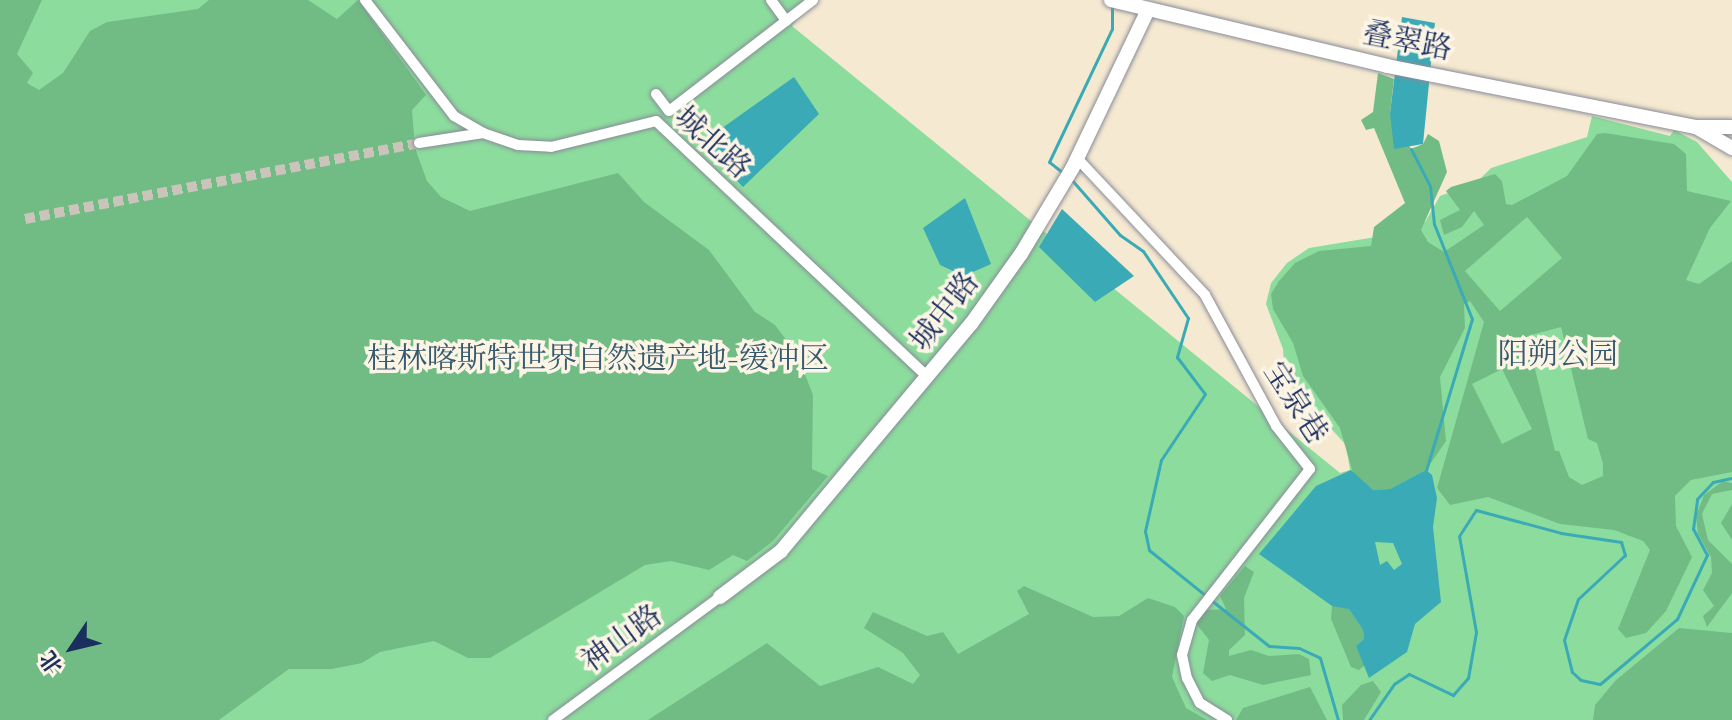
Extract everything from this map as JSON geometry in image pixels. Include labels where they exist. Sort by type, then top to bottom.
[{"type":"street","name":"城北路","points":[[365,0],[454,116],[483,133],[518,145],[551,147],[656,121],[928,377]]},
{"type":"street","points":[[771,0],[786,21]]},
{"type":"street","points":[[656,121],[813,0]]},
{"type":"street","points":[[669,111],[813,0]]},
{"type":"street","name":"叠翠路","points":[[1111,0],[1147,12],[1387,66],[1695,127]]},
{"type":"street","name":"城中路","points":[[720,597],[781,551],[928,377],[1021,254],[1075,162],[1147,12]]},
{"type":"street","points":[[656,94],[669,111]]},
{"type":"street","points":[[1695,127],[1732,127]]},
{"type":"street","points":[[1695,127],[1732,148]]},
{"type":"street","points":[[419,143],[483,133]]},
{"type":"street","name":"宝泉巷","points":[[1075,162],[1205,295],[1276,426],[1310,469],[1192,620],[1182,655],[1200,703],[1227,720]]},
{"type":"street","name":"神山路","points":[[553,720],[720,597]]},
{"type":"green space","name":"桂林喀斯特世界自然遗产地-缓冲区","points":[[0,0],[811,0],[792,26],[1340,473],[1350,470],[1346,445],[1285,378],[1283,349],[1266,304],[1271,283],[1287,263],[1309,248],[1394,234],[1425,222],[1440,196],[1477,182],[1491,168],[1587,137],[1592,116],[1670,136],[1674,130],[1697,142],[1732,182],[1732,720],[0,720]]},
{"type":"green space","points":[[0,0],[42,0],[17,54],[33,73],[27,83],[39,90],[63,73],[90,31],[107,22],[198,9],[209,0],[308,0],[337,19],[358,0],[426,95],[412,110],[415,148],[427,181],[441,197],[470,211],[618,173],[644,202],[709,250],[755,312],[775,325],[797,354],[813,395],[812,469],[828,476],[773,541],[747,561],[733,555],[709,570],[671,561],[645,565],[490,658],[468,658],[434,641],[380,652],[362,663],[332,669],[289,669],[219,720],[0,720]]},
{"type":"green space","points":[[1378,73],[1394,79],[1390,113],[1411,149],[1423,144],[1428,134],[1439,141],[1447,172],[1421,230],[1428,242],[1444,252],[1484,225],[1474,211],[1462,227],[1444,235],[1440,220],[1460,210],[1446,191],[1451,187],[1495,174],[1502,181],[1506,204],[1512,205],[1567,176],[1597,134],[1674,144],[1686,154],[1687,191],[1731,201],[1710,228],[1686,280],[1699,284],[1732,261],[1732,472],[1691,480],[1675,496],[1676,526],[1692,557],[1666,611],[1646,633],[1626,638],[1618,629],[1650,550],[1643,541],[1614,530],[1560,524],[1488,497],[1450,505],[1437,488],[1484,322],[1470,301],[1464,304],[1465,328],[1440,377],[1446,441],[1426,470],[1390,489],[1373,490],[1354,477],[1340,428],[1303,376],[1293,343],[1273,309],[1271,294],[1295,263],[1319,251],[1371,246],[1374,227],[1405,203],[1374,128],[1366,130],[1361,120],[1373,112]],"holes":[[[1527,217],[1562,258],[1500,311],[1465,271]],[[1561,327],[1588,439],[1597,443],[1603,476],[1582,485],[1569,477],[1559,451],[1555,451],[1527,336]],[[1502,369],[1532,429],[1502,444],[1472,384]]]},
{"type":"green space","points":[[1723,481],[1732,483],[1732,490],[1712,494],[1702,514],[1708,540],[1732,564],[1732,593],[1707,627],[1703,616],[1714,606],[1703,590],[1712,573],[1711,557],[1698,534],[1696,516],[1704,495]]},
{"type":"green space","points":[[1732,504],[1732,540],[1721,523]]},
{"type":"green space","points":[[1245,566],[1254,572],[1244,598],[1245,635],[1229,650],[1229,656],[1251,650],[1269,656],[1299,654],[1309,659],[1311,675],[1263,685],[1230,675],[1212,681],[1203,673],[1209,640],[1195,622],[1206,610],[1226,609],[1220,596]]},
{"type":"green space","points":[[1024,586],[1093,617],[1119,616],[1148,598],[1175,607],[1184,616],[1172,677],[1186,708],[1207,720],[648,720],[767,643],[820,686],[878,667],[913,684],[920,675],[903,653],[864,628],[873,612],[927,636],[943,632],[958,654],[1029,614],[1017,591]]},
{"type":"green space","points":[[1339,603],[1349,609],[1363,630],[1364,639],[1356,646],[1365,665],[1359,670],[1351,667],[1331,619],[1332,606]]},
{"type":"green space","points":[[1679,628],[1732,633],[1732,720],[1593,720],[1595,705],[1616,680]]},
{"type":"green space","points":[[1373,681],[1381,692],[1364,720],[1343,720],[1342,705],[1361,685]]},
{"type":"green space","points":[[1310,687],[1327,720],[1236,720],[1243,708]]},
{"type":"water","points":[[1402,17],[1435,23],[1423,144],[1394,149],[1390,113]]},
{"type":"water","points":[[794,77],[819,114],[743,187],[701,143]]},
{"type":"water","points":[[965,198],[991,264],[964,276],[940,265],[923,228]]},
{"type":"water","points":[[1062,209],[1134,276],[1095,302],[1039,247]]},
{"type":"water","points":[[1351,470],[1373,490],[1390,489],[1426,470],[1432,475],[1437,498],[1433,527],[1441,602],[1415,624],[1407,652],[1369,678],[1356,646],[1364,639],[1363,630],[1349,609],[1332,606],[1259,554],[1316,486]],"holes":[[[1375,542],[1393,543],[1402,564],[1394,570],[1387,561],[1380,565]]]},
{"type":"waterway","points":[[1062,172],[1049,162],[1112,29],[1112,5]]},
{"type":"waterway","points":[[1411,149],[1430,186],[1434,224],[1472,319],[1426,470]]},
{"type":"waterway","points":[[1071,179],[1120,235],[1143,251],[1188,318],[1177,357],[1205,394],[1161,460],[1145,531],[1149,550],[1205,595]]},
{"type":"waterway","points":[[1369,720],[1394,684],[1409,674],[1453,695],[1468,678],[1476,632],[1459,536],[1476,510],[1561,533],[1621,542],[1625,555],[1578,599],[1564,640],[1572,672],[1581,680],[1600,684],[1677,619],[1707,555],[1693,529],[1697,499],[1713,482],[1732,478]]},
{"type":"waterway","points":[[1211,600],[1269,646],[1299,648],[1320,658],[1338,720]]},
{"type":"tunnel","points":[[25,219],[419,143]]},
{"type":"park label","name":"阳朔公园","points":[[1558,355]]}]
